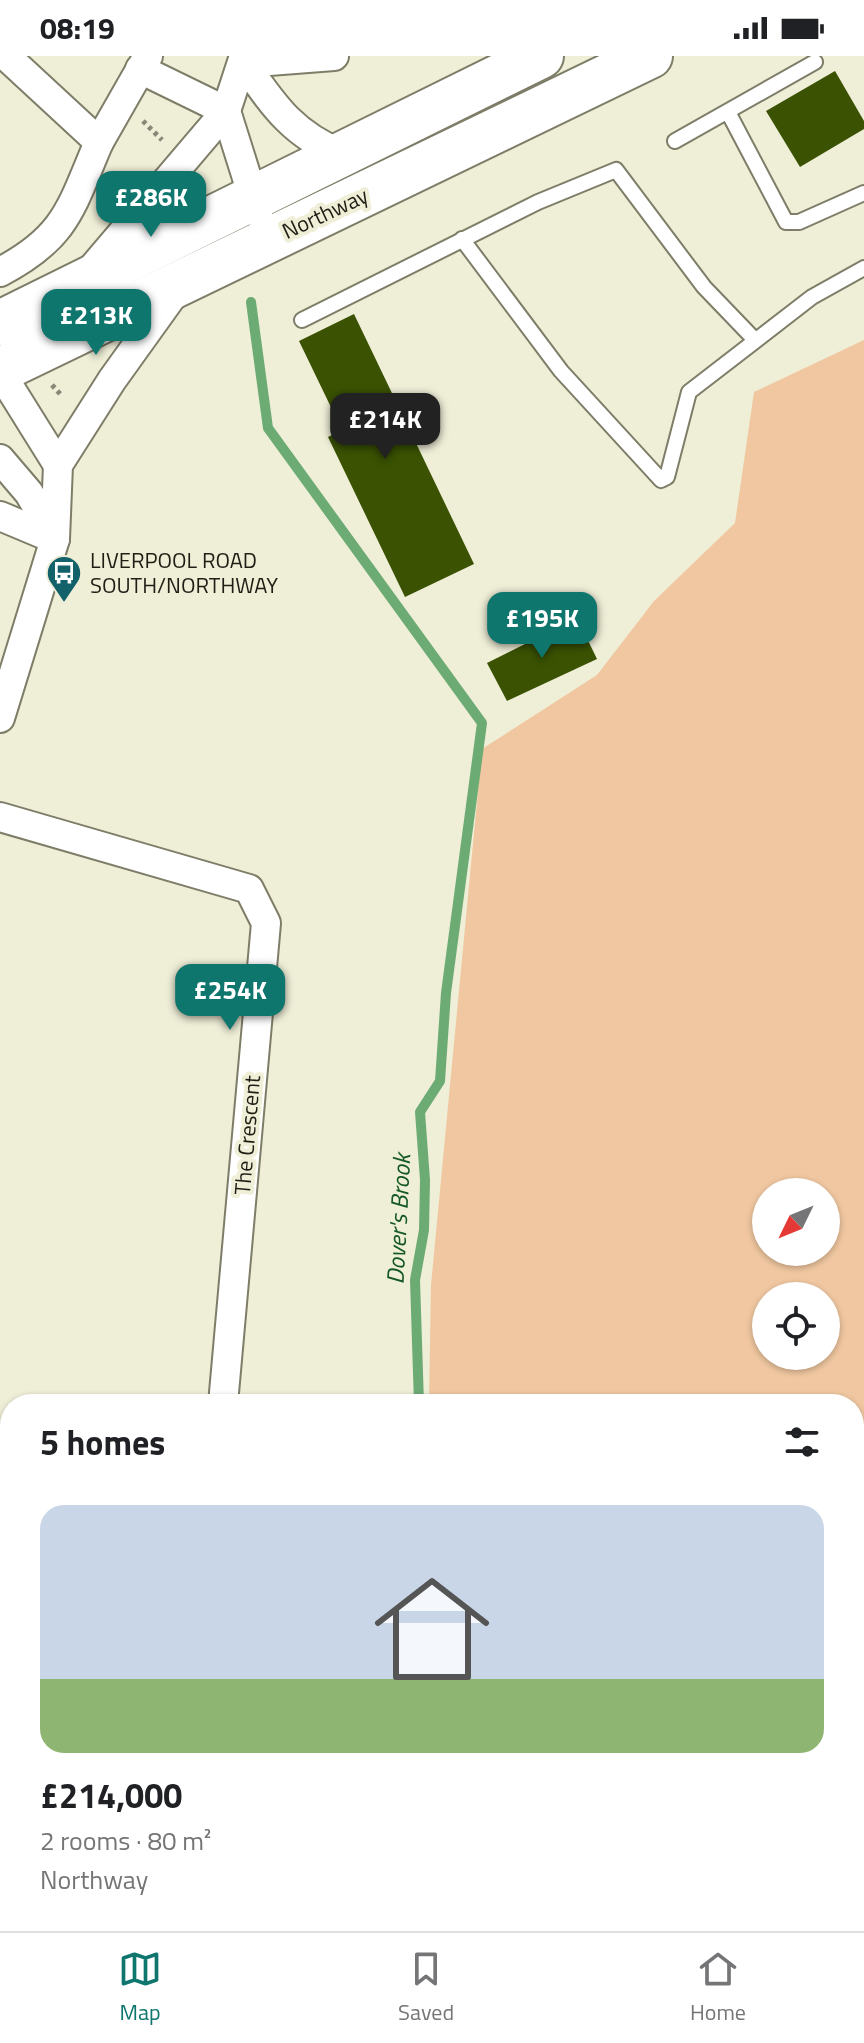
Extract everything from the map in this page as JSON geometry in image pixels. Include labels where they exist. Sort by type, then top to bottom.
[{"type":"highway","name":"Northway","points":[[0,371],[182,282],[343,155],[541,56]]},
{"type":"highway","name":"Northway","points":[[0,323],[79,284],[261,219],[650,56]]},
{"type":"street","points":[[6,56],[99,142]]},
{"type":"street","points":[[244,59],[334,56]]},
{"type":"street","points":[[79,284],[226,111],[244,59]]},
{"type":"street","points":[[244,59],[282,116],[314,143],[343,155]]},
{"type":"street","points":[[0,272],[26,259],[52,238],[69,212],[99,142],[144,62],[226,111],[261,219]]},
{"type":"street","points":[[0,718],[55,539],[58,465],[112,380],[182,282]]},
{"type":"street","points":[[0,371],[58,465]]},
{"type":"street","points":[[0,459],[29,493],[55,539]]},
{"type":"street","points":[[0,516],[55,539]]},
{"type":"street","name":"The Crescent","points":[[0,817],[249,889],[266,923],[224,1394]]},
{"type":"lane","points":[[675,141],[815,62]]},
{"type":"lane","points":[[728,112],[786,222],[799,222],[864,193]]},
{"type":"lane","points":[[302,320],[538,202],[616,170],[704,287],[754,339]]},
{"type":"lane","points":[[462,239],[561,371],[661,480],[667,477],[689,392],[812,297],[864,268]]},
{"type":"shaded area","points":[[864,340],[864,1394],[429,1394],[431,1285],[482,749],[597,675],[654,601],[735,523],[754,392]]},
{"type":"building","points":[[835,71],[864,121],[864,129],[800,167],[766,111]]},
{"type":"building","points":[[354,314],[474,564],[405,597],[328,437],[342,430],[299,341]]},
{"type":"building","points":[[577,618],[597,659],[507,701],[487,663]]},
{"type":"waterway","name":"Dover's Brook","points":[[251,302],[268,428],[482,723],[446,993],[440,1081],[420,1112],[425,1180],[424,1230],[415,1280],[419,1394]]},
{"type":"place","name":"LIVERPOOL ROAD SOUTH/NORTHWAY","points":[[64,604]]}]
